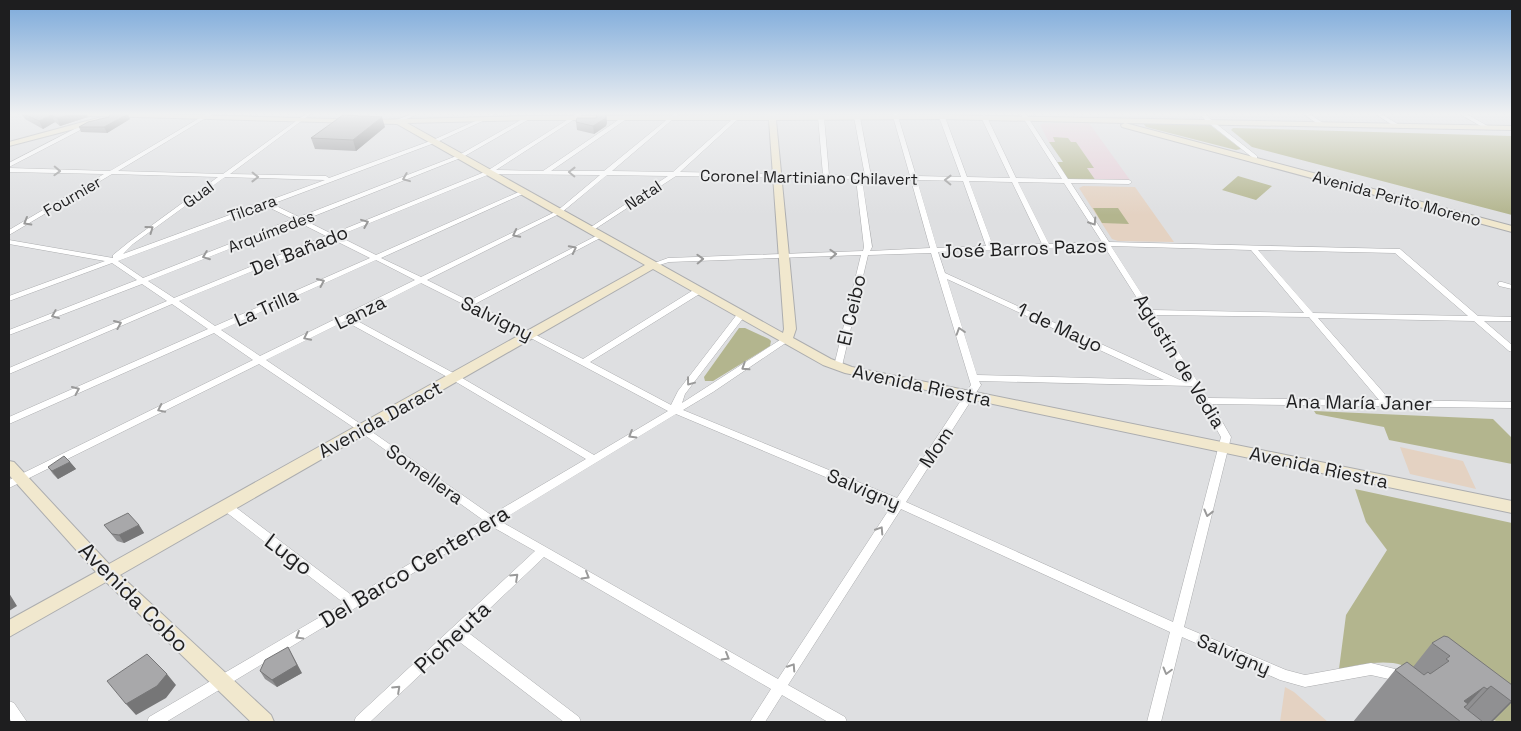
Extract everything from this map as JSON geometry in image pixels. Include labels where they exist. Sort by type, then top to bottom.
[{"type":"main road","name":"Avenida Riestra","points":[[444,147],[741,315],[838,366],[871,375],[1512,507]]},
{"type":"main road","points":[[775,147],[790,328],[786,340]]},
{"type":"main road","name":"Avenida Perito Moreno","points":[[1211,147],[1512,228]]},
{"type":"main road","name":"Avenida Perito Moreno","points":[[1214,147],[1512,228]]},
{"type":"main road","name":"Avenida Daract","points":[[9,629],[652,265]]},
{"type":"main road","name":"Avenida Cobo","points":[[9,466],[14,481],[107,573],[264,722]]},
{"type":"street","points":[[9,166],[44,147]]},
{"type":"street","name":"Fournier","points":[[9,233],[154,147]]},
{"type":"street","name":"Gual","points":[[112,260],[131,243],[263,147]]},
{"type":"street","name":"Tilcara","points":[[9,299],[421,147]]},
{"type":"street","name":"Arquímedes","points":[[9,333],[461,156],[478,147]]},
{"type":"street","name":"Del Bañado","points":[[9,371],[173,301],[489,172],[528,147]]},
{"type":"street","points":[[545,172],[582,147]]},
{"type":"street","name":"Lanza","points":[[14,481],[559,212],[639,147]]},
{"type":"street","name":"Natal","points":[[590,230],[674,174],[704,147]]},
{"type":"street","points":[[824,147],[826,177]]},
{"type":"street","points":[[862,147],[868,178]]},
{"type":"street","points":[[905,147],[934,251],[975,378],[1195,383]]},
{"type":"street","points":[[954,147],[991,249]]},
{"type":"street","points":[[998,147],[1046,246]]},
{"type":"street","name":"Agustín de Vedia","points":[[1046,147],[1195,383],[1226,437],[1154,722]]},
{"type":"street","points":[[1241,147],[1255,158]]},
{"type":"street","points":[[9,170],[333,178]]},
{"type":"street","name":"Coronel Martiniano Chilavert","points":[[489,172],[1129,182]]},
{"type":"street","name":"El Ceibo","points":[[838,366],[868,246],[859,178]]},
{"type":"street","name":"La Trilla","points":[[9,421],[523,192]]},
{"type":"street","name":"Salvigny","points":[[265,203],[530,334],[674,410],[898,503],[1178,630],[1285,676],[1305,680],[1371,669],[1403,676],[1416,684]]},
{"type":"street","points":[[468,304],[600,236]]},
{"type":"street","name":"Somellera","points":[[9,242],[112,260],[362,430],[490,520],[840,722]]},
{"type":"street","name":"José Barros Pazos","points":[[652,265],[668,260],[1108,244],[1397,251],[1476,319]]},
{"type":"street","points":[[1253,248],[1386,402]]},
{"type":"street","name":"1 de Mayo","points":[[941,274],[1177,382]]},
{"type":"street","points":[[1502,284],[1512,287]]},
{"type":"street","points":[[584,362],[698,291]]},
{"type":"street","points":[[1150,312],[1512,319]]},
{"type":"street","points":[[674,410],[681,393],[741,315]]},
{"type":"street","points":[[346,318],[454,377],[592,458]]},
{"type":"street","points":[[1476,319],[1512,349]]},
{"type":"street","name":"Del Barco Centenera","points":[[154,722],[592,458],[710,390],[786,340]]},
{"type":"street","name":"Mom","points":[[756,722],[898,503],[971,395],[976,385],[975,378]]},
{"type":"street","name":"Ana María Janer","points":[[1205,400],[1512,405]]},
{"type":"street","name":"Lugo","points":[[226,506],[353,603]]},
{"type":"street","name":"Picheuta","points":[[361,722],[543,551]]},
{"type":"street","points":[[457,632],[574,722]]},
{"type":"street","points":[[9,707],[20,722]]},
{"type":"shaded area","points":[[1080,147],[1106,147],[1130,180],[1096,181],[1087,168],[1094,168]]},
{"type":"shaded area","points":[[1083,186],[1135,187],[1174,242],[1118,241],[1112,239],[1079,188]]},
{"type":"shaded area","points":[[1400,447],[1463,461],[1476,489],[1410,474]]},
{"type":"shaded area","points":[[1285,687],[1294,692],[1328,722],[1280,722]]},
{"type":"green space","points":[[1053,147],[1080,147],[1094,168],[1087,168],[1096,181],[1068,180],[1057,162],[1063,162]]},
{"type":"green space","points":[[1225,147],[1239,147],[1241,149],[1236,150]]},
{"type":"green space","points":[[1252,147],[1512,147],[1512,215]]},
{"type":"green space","points":[[1238,176],[1272,186],[1256,200],[1222,190]]},
{"type":"green space","points":[[1093,208],[1118,208],[1129,224],[1102,223]]},
{"type":"green space","points":[[739,328],[745,328],[769,339],[771,341],[770,346],[713,381],[705,381],[704,377]]},
{"type":"green space","points":[[1314,411],[1493,419],[1512,438],[1512,464],[1389,440],[1384,427],[1316,414]]},
{"type":"green space","points":[[1355,489],[1512,523],[1512,722],[1493,720],[1433,681],[1402,665],[1373,663],[1339,669],[1346,615],[1387,550],[1366,522]]},
{"type":"building","points":[[64,456],[70,462],[52,471],[48,467]]},
{"type":"building","points":[[128,513],[139,525],[119,535],[112,534],[104,525]]},
{"type":"building","points":[[1444,636],[1448,637],[1512,685],[1511,701],[1491,686],[1487,689],[1484,687],[1464,701],[1468,704],[1464,707],[1483,722],[1461,722],[1395,670],[1407,662],[1424,675],[1428,672],[1430,674],[1449,661],[1446,659],[1450,656],[1432,643]]},
{"type":"building","points":[[288,647],[297,665],[272,680],[260,671],[265,660]]},
{"type":"building","points":[[147,654],[167,674],[157,686],[126,704],[107,681]]}]
